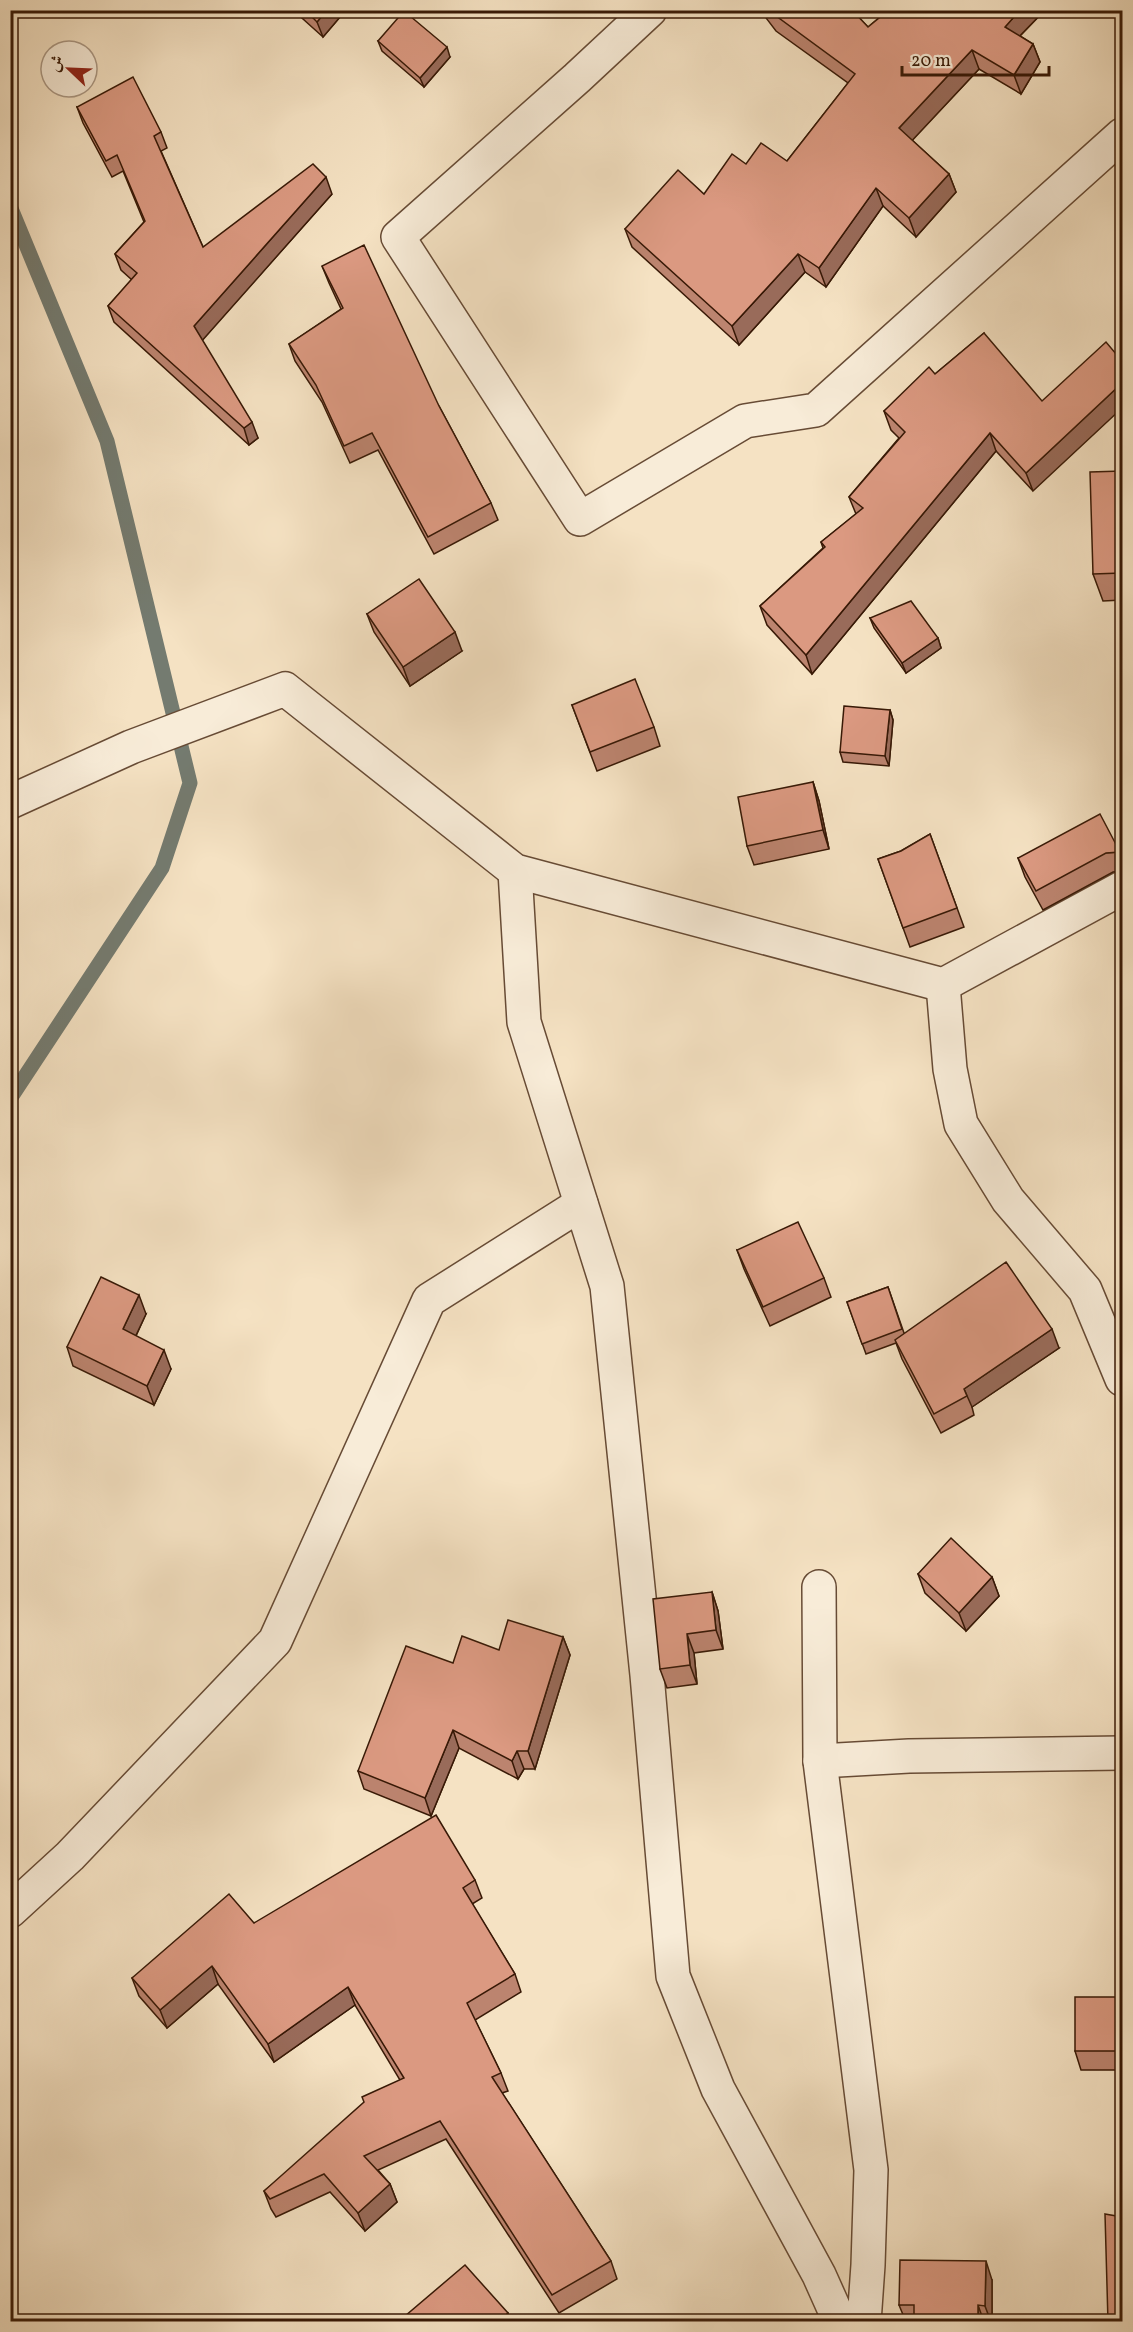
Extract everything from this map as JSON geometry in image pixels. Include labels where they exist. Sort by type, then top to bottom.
[{"type":"street","points":[[650,10],[578,78],[398,237],[580,519],[745,421],[816,410],[1122,135]]},
{"type":"street","points":[[10,802],[131,747],[285,689],[515,871],[943,985],[1122,888]]},
{"type":"street","points":[[515,871],[524,1022],[607,1286],[647,1675],[673,1976],[718,2090],[819,2275],[840,2322]]},
{"type":"street","points":[[943,985],[950,1069],[961,1124],[1008,1200],[1085,1290],[1118,1358]]},
{"type":"street","points":[[10,1911],[70,1856],[275,1641],[429,1300],[581,1204]]},
{"type":"street","points":[[819,1587],[820,1761],[871,2170],[864,2322]]},
{"type":"street","points":[[820,1761],[909,1756],[1122,1753]]},
{"type":"building","points":[[305,10],[327,10],[317,22]]},
{"type":"building","points":[[768,10],[852,10],[868,27],[885,13],[883,10],[1020,10],[1005,27],[1033,44],[1014,75],[972,50],[899,128],[949,174],[909,218],[876,188],[819,268],[798,254],[732,326],[625,229],[678,170],[704,194],[732,154],[746,164],[761,143],[787,161],[855,74]]},
{"type":"building","points":[[404,11],[447,47],[420,78],[378,41]]},
{"type":"building","points":[[133,77],[161,132],[154,136],[203,247],[313,164],[326,177],[194,326],[252,422],[244,428],[108,306],[137,273],[115,254],[145,221],[117,155],[106,161],[77,107],[92,99],[99,99],[99,95]]},
{"type":"building","points":[[364,245],[439,406],[491,503],[428,537],[372,433],[344,446],[316,385],[289,344],[343,308],[322,266]]},
{"type":"building","points":[[984,333],[1042,401],[1106,342],[1122,361],[1122,383],[1026,473],[990,433],[806,655],[760,606],[825,547],[821,542],[863,508],[849,497],[905,432],[884,411],[929,367],[935,374]]},
{"type":"building","points":[[1122,471],[1122,573],[1093,574],[1090,472]]},
{"type":"building","points":[[419,579],[455,632],[403,667],[367,614]]},
{"type":"building","points":[[911,601],[938,638],[902,663],[870,618]]},
{"type":"building","points":[[635,679],[654,727],[590,752],[572,705]]},
{"type":"building","points":[[844,706],[890,710],[885,756],[840,752]]},
{"type":"building","points":[[813,782],[823,830],[747,846],[738,797]]},
{"type":"building","points":[[1100,814],[1120,852],[1106,853],[1036,891],[1018,858]]},
{"type":"building","points":[[930,834],[957,908],[903,928],[878,859],[901,851]]},
{"type":"building","points":[[798,1222],[824,1278],[763,1307],[737,1250]]},
{"type":"building","points":[[1006,1262],[1052,1329],[964,1389],[967,1396],[934,1414],[895,1340]]},
{"type":"building","points":[[101,1277],[139,1295],[123,1329],[164,1350],[147,1386],[67,1347]]},
{"type":"building","points":[[888,1287],[902,1329],[862,1344],[847,1302]]},
{"type":"building","points":[[951,1538],[992,1577],[959,1613],[918,1574]]},
{"type":"building","points":[[712,1592],[716,1630],[687,1634],[690,1665],[660,1669],[653,1599]]},
{"type":"building","points":[[508,1620],[563,1637],[528,1751],[517,1751],[512,1761],[453,1730],[425,1798],[358,1771],[406,1646],[453,1663],[462,1636],[499,1650]]},
{"type":"building","points":[[436,1815],[475,1880],[463,1888],[515,1974],[467,2003],[501,2073],[492,2077],[611,2261],[552,2295],[440,2121],[364,2156],[390,2184],[358,2213],[324,2174],[270,2199],[264,2191],[364,2102],[362,2097],[404,2078],[348,1987],[268,2044],[212,1966],[160,2010],[132,1978],[229,1894],[254,1923]]},
{"type":"building","points":[[1075,1997],[1122,1997],[1122,2051],[1075,2051]]},
{"type":"building","points":[[1105,2214],[1122,2217],[1122,2322],[1108,2322]]},
{"type":"building","points":[[900,2260],[986,2261],[985,2306],[978,2305],[978,2322],[914,2322],[914,2305],[899,2305]]},
{"type":"building","points":[[465,2265],[508,2313],[497,2322],[398,2322]]},
{"type":"waterway","points":[[10,206],[107,441],[190,783],[162,868],[10,1099]]}]
